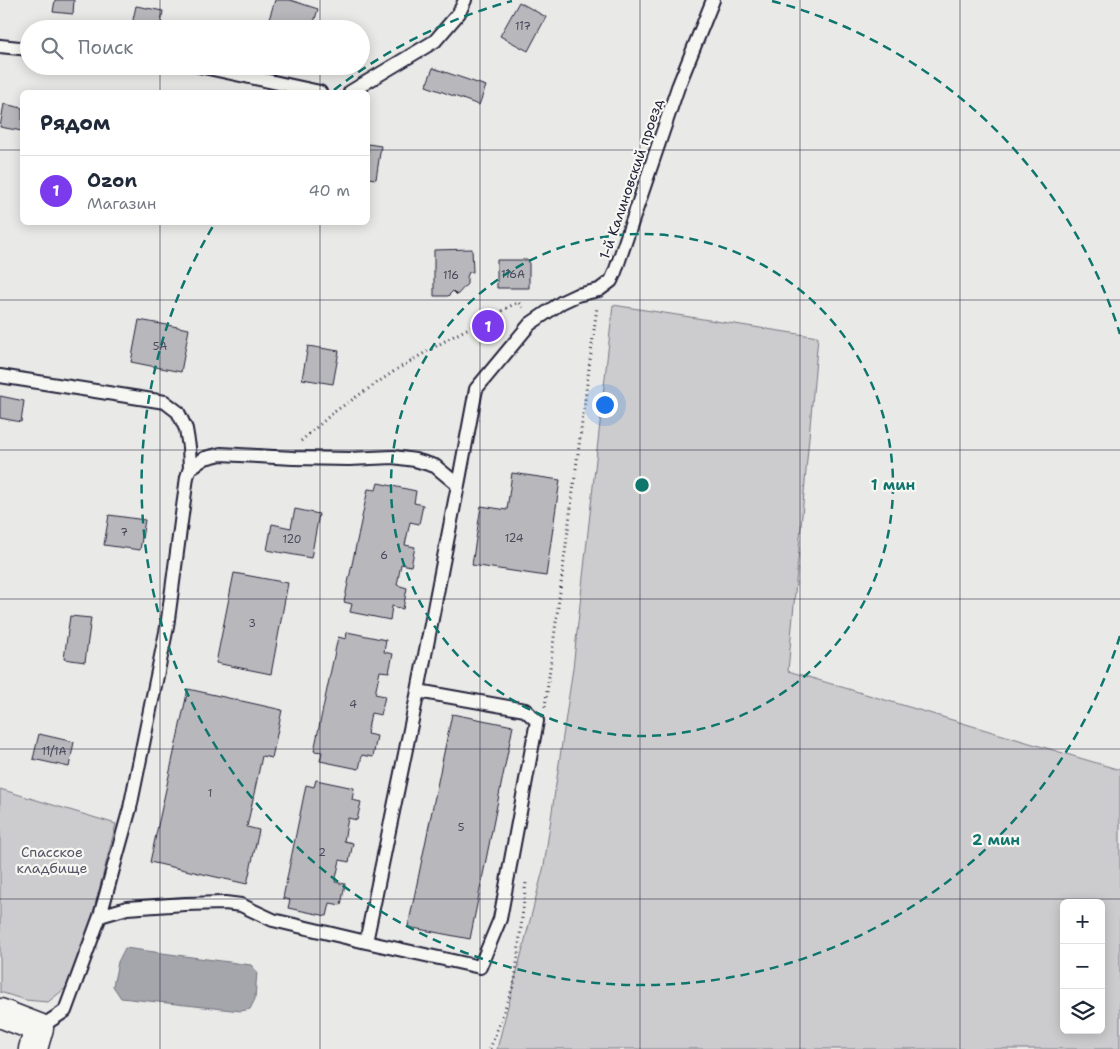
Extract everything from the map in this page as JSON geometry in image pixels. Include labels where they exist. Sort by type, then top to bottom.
[{"type":"street","points":[[0,1013],[36,1038]]},
{"type":"lane","points":[[353,90],[435,41],[459,13],[465,0]]},
{"type":"lane","name":"1-й Калиновский проезд","points":[[599,290],[611,280],[616,272],[678,87],[713,0]]},
{"type":"lane","points":[[0,46],[20,48]]},
{"type":"lane","points":[[241,75],[311,90]]},
{"type":"lane","points":[[366,942],[418,691],[476,389],[533,322],[562,302],[577,295],[599,290]]},
{"type":"lane","points":[[0,376],[165,402],[178,412],[186,429],[189,447],[190,468],[187,477],[166,637],[130,808],[100,916],[65,1011],[36,1038]]},
{"type":"lane","points":[[190,468],[204,458],[221,454],[349,459],[393,457],[415,460],[435,466],[458,485]]},
{"type":"lane","points":[[100,916],[127,908],[185,904],[225,903],[241,905],[273,920],[480,967],[500,919],[537,721],[525,710],[418,691]]},
{"type":"path","points":[[544,714],[599,290]]},
{"type":"path","points":[[299,443],[334,412],[399,368],[518,302],[533,322]]},
{"type":"path","points":[[490,1049],[516,980],[526,882]]},
{"type":"green space","points":[[613,305],[818,337],[788,671],[1120,770],[1120,1049],[497,1049],[544,866],[573,668]]},
{"type":"green space","name":"Спасское кладбище","points":[[0,789],[116,824],[93,914],[67,987],[48,1002],[25,1000],[0,992]]},
{"type":"shaded area","points":[[125,948],[251,965],[257,971],[255,999],[250,1009],[241,1011],[121,998],[113,986],[118,962]]},
{"type":"building","points":[[55,0],[74,0],[73,14],[53,12]]},
{"type":"building","points":[[275,0],[290,0],[318,9],[315,20],[269,20]]},
{"type":"building","points":[[519,2],[546,17],[528,51],[500,36]]},
{"type":"building","points":[[136,6],[163,11],[162,20],[133,20]]},
{"type":"building","points":[[433,68],[486,86],[479,105],[426,86]]},
{"type":"building","points":[[4,104],[20,108],[20,131],[0,127]]},
{"type":"building","points":[[370,144],[381,146],[376,179],[370,178]]},
{"type":"building","points":[[472,249],[473,272],[469,272],[467,284],[457,295],[453,291],[448,296],[434,296],[434,250]]},
{"type":"building","points":[[497,260],[529,260],[529,288],[497,288]]},
{"type":"building","points":[[139,320],[189,329],[181,372],[131,362]]},
{"type":"building","points":[[308,346],[339,351],[333,384],[302,379]]},
{"type":"building","points":[[0,396],[24,401],[21,422],[0,418]]},
{"type":"building","points":[[512,473],[560,480],[546,576],[472,565],[481,506],[507,510]]},
{"type":"building","points":[[378,483],[416,491],[414,503],[423,505],[419,524],[410,522],[405,545],[415,547],[411,566],[401,564],[397,585],[407,588],[403,609],[392,606],[390,620],[350,612],[352,604],[344,602],[368,489],[376,490]]},
{"type":"building","points":[[295,509],[319,514],[311,558],[267,550],[272,524],[291,528]]},
{"type":"building","points":[[109,515],[145,520],[140,550],[104,545]]},
{"type":"building","points":[[234,573],[288,583],[271,674],[216,663]]},
{"type":"building","points":[[70,616],[91,618],[85,662],[64,659]]},
{"type":"building","points":[[347,632],[386,640],[384,652],[393,654],[389,672],[380,671],[375,694],[385,696],[381,715],[371,713],[367,734],[377,736],[373,757],[362,755],[359,769],[320,761],[322,752],[314,751],[338,637],[346,639]]},
{"type":"building","points":[[188,689],[282,710],[272,758],[262,756],[247,827],[259,830],[247,884],[150,862]]},
{"type":"building","points":[[452,714],[513,726],[470,939],[408,927]]},
{"type":"building","points":[[39,734],[74,742],[69,767],[33,759]]},
{"type":"building","points":[[316,780],[354,788],[352,800],[361,802],[357,820],[348,818],[344,841],[353,843],[349,862],[340,860],[335,882],[345,884],[341,905],[330,903],[327,916],[288,908],[290,900],[283,898],[306,785],[314,787]]},
{"type":"place","name":"Ozon","points":[[488,326]]}]
